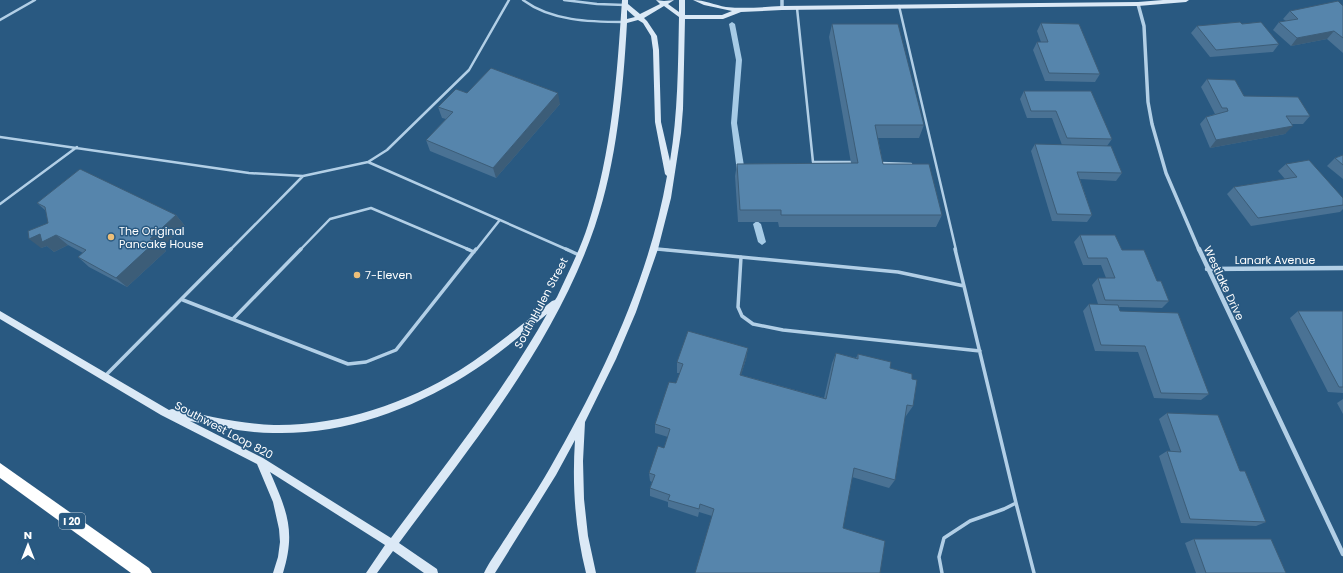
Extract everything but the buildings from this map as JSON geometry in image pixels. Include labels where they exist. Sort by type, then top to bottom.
[{"type":"highway","name":"I 20","points":[[0,470],[144,573]]},
{"type":"main road","points":[[624,22],[640,17],[661,2],[671,0]]},
{"type":"main road","points":[[489,573],[553,472],[582,418],[613,356],[632,312],[654,249],[667,198],[680,108],[682,0]]},
{"type":"main road","points":[[696,0],[738,11],[782,8],[1138,4],[1186,0]]},
{"type":"main road","name":"South Hulen Street","points":[[371,573],[489,414],[531,349],[559,300],[580,255],[600,196],[617,112],[625,2]]},
{"type":"main road","points":[[625,2],[651,29],[655,42],[658,122],[670,178]]},
{"type":"main road","points":[[661,2],[682,17],[723,17],[738,11]]},
{"type":"main road","points":[[164,412],[232,424],[274,429],[310,428],[343,423],[382,411],[420,396],[454,378],[486,357],[559,300]]},
{"type":"main road","name":"Southwest Loop 820","points":[[0,315],[164,412],[260,461],[392,544],[433,573]]},
{"type":"main road","points":[[582,418],[578,455],[577,485],[585,553],[591,573]]},
{"type":"main road","points":[[260,461],[282,511],[286,542],[278,573]]},
{"type":"street","points":[[782,0],[782,8]]},
{"type":"street","name":"Westlake Drive","points":[[1138,4],[1144,26],[1148,102],[1166,173],[1207,269],[1343,554]]},
{"type":"street","name":"Lanark Avenue","points":[[1207,269],[1343,268]]},
{"type":"lane","points":[[0,20],[34,0]]},
{"type":"lane","points":[[0,137],[249,173],[303,176],[368,162],[387,150],[469,70],[509,0]]},
{"type":"lane","points":[[523,0],[530,7],[579,20],[596,23],[624,22]]},
{"type":"lane","points":[[564,0],[597,4],[625,2]]},
{"type":"lane","points":[[900,6],[964,286],[1034,573]]},
{"type":"lane","points":[[797,8],[813,162],[851,162]]},
{"type":"lane","points":[[0,204],[77,147]]},
{"type":"lane","points":[[368,162],[499,221],[580,255]]},
{"type":"lane","points":[[876,163],[914,164]]},
{"type":"lane","points":[[929,165],[937,165]]},
{"type":"lane","points":[[105,376],[183,300],[303,176]]},
{"type":"lane","points":[[233,319],[330,219],[371,208],[474,252]]},
{"type":"lane","points":[[183,300],[348,364],[366,362],[396,350],[499,221]]},
{"type":"lane","points":[[654,249],[898,272],[964,286]]},
{"type":"lane","points":[[741,257],[738,307],[742,316],[753,324],[783,330],[980,351]]},
{"type":"lane","points":[[942,573],[939,557],[944,538],[970,521],[1004,509],[1016,503]]},
{"type":"waterway","points":[[732,24],[739,60],[734,123],[741,172]]},
{"type":"waterway","points":[[757,224],[762,242]]},
{"type":"place","name":"The Original Pancake House","points":[[111,237]]},
{"type":"place","name":"7-Eleven","points":[[357,275]]}]
